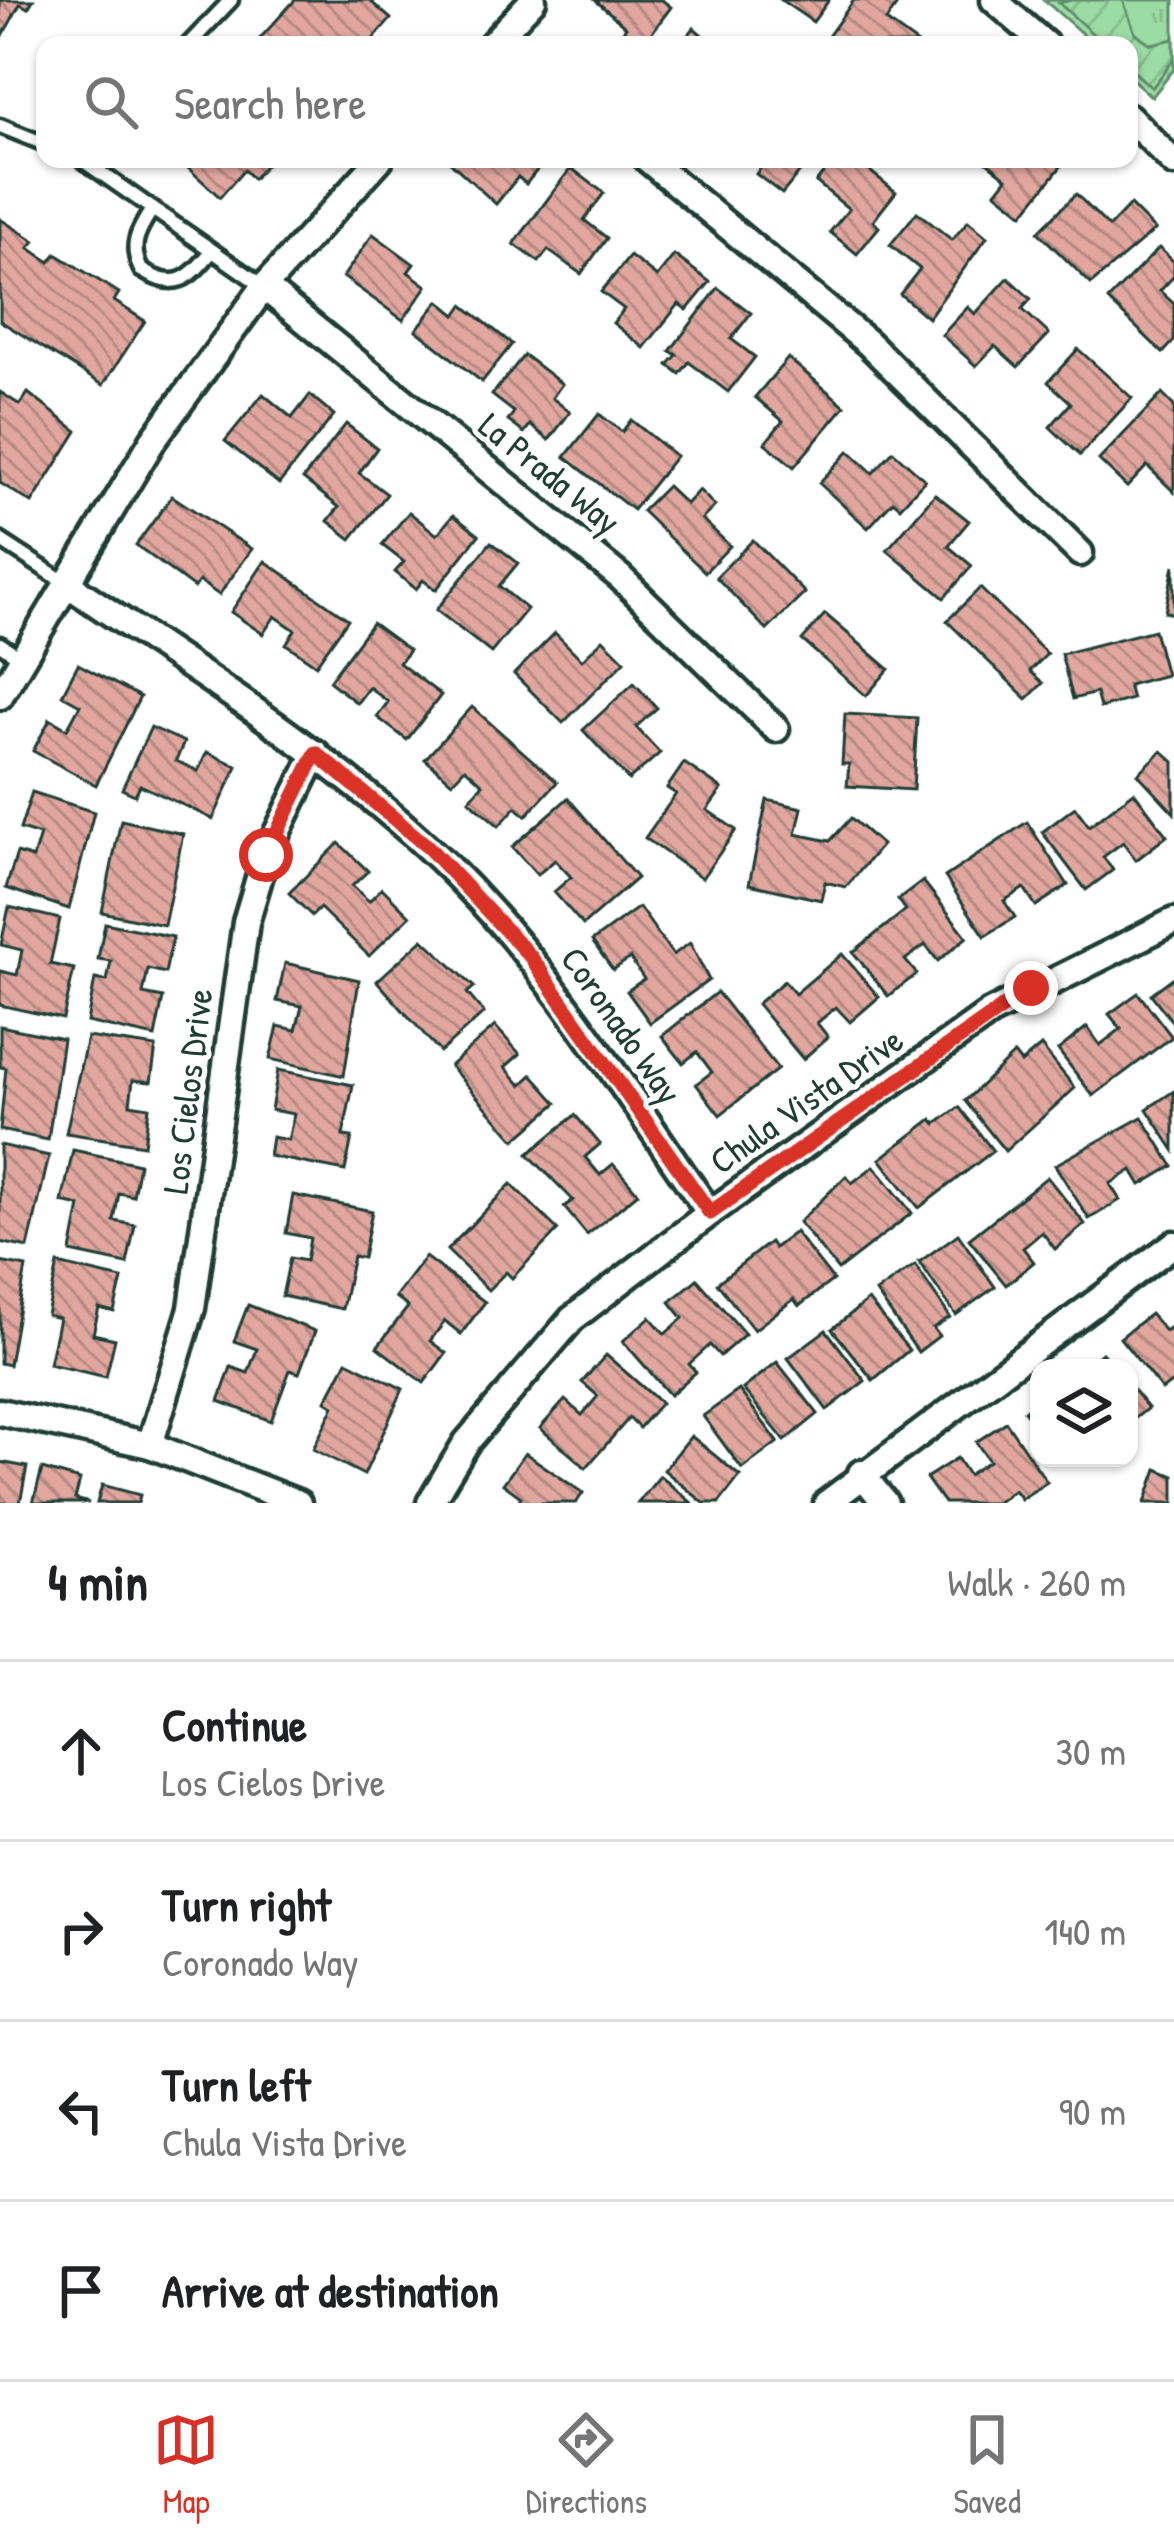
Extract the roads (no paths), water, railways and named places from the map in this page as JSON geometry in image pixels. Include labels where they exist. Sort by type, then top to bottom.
[{"type":"street","points":[[504,36],[533,0]]},
{"type":"street","points":[[994,0],[1036,36]]},
{"type":"street","points":[[1138,126],[1174,163]]},
{"type":"street","points":[[0,696],[10,651],[66,583],[153,440],[265,287],[372,168]]},
{"type":"street","points":[[658,168],[868,343],[1080,553]]},
{"type":"street","name":"La Prada Way","points":[[265,287],[620,577],[776,729]]},
{"type":"street","name":"Coronado Way","points":[[66,583],[316,753],[428,847],[530,956],[710,1213]]},
{"type":"street","name":"Los Cielos Drive","points":[[150,1445],[192,1308],[246,922],[266,855],[316,753]]},
{"type":"street","name":"Chula Vista Drive","points":[[430,1503],[466,1443],[572,1319],[710,1213],[990,1013],[1174,921]]},
{"type":"street","points":[[827,1503],[1174,1244]]},
{"type":"street","points":[[0,1412],[150,1445],[298,1503]]},
{"type":"street","points":[[862,1473],[884,1503]]},
{"type":"lane","points":[[197,36],[231,0]]},
{"type":"lane","points":[[0,126],[36,140]]},
{"type":"lane","points":[[94,168],[265,287]]},
{"type":"lane","points":[[152,209],[135,236],[134,255],[142,270],[177,284],[188,280],[212,251]]},
{"type":"lane","points":[[0,540],[66,583]]}]
